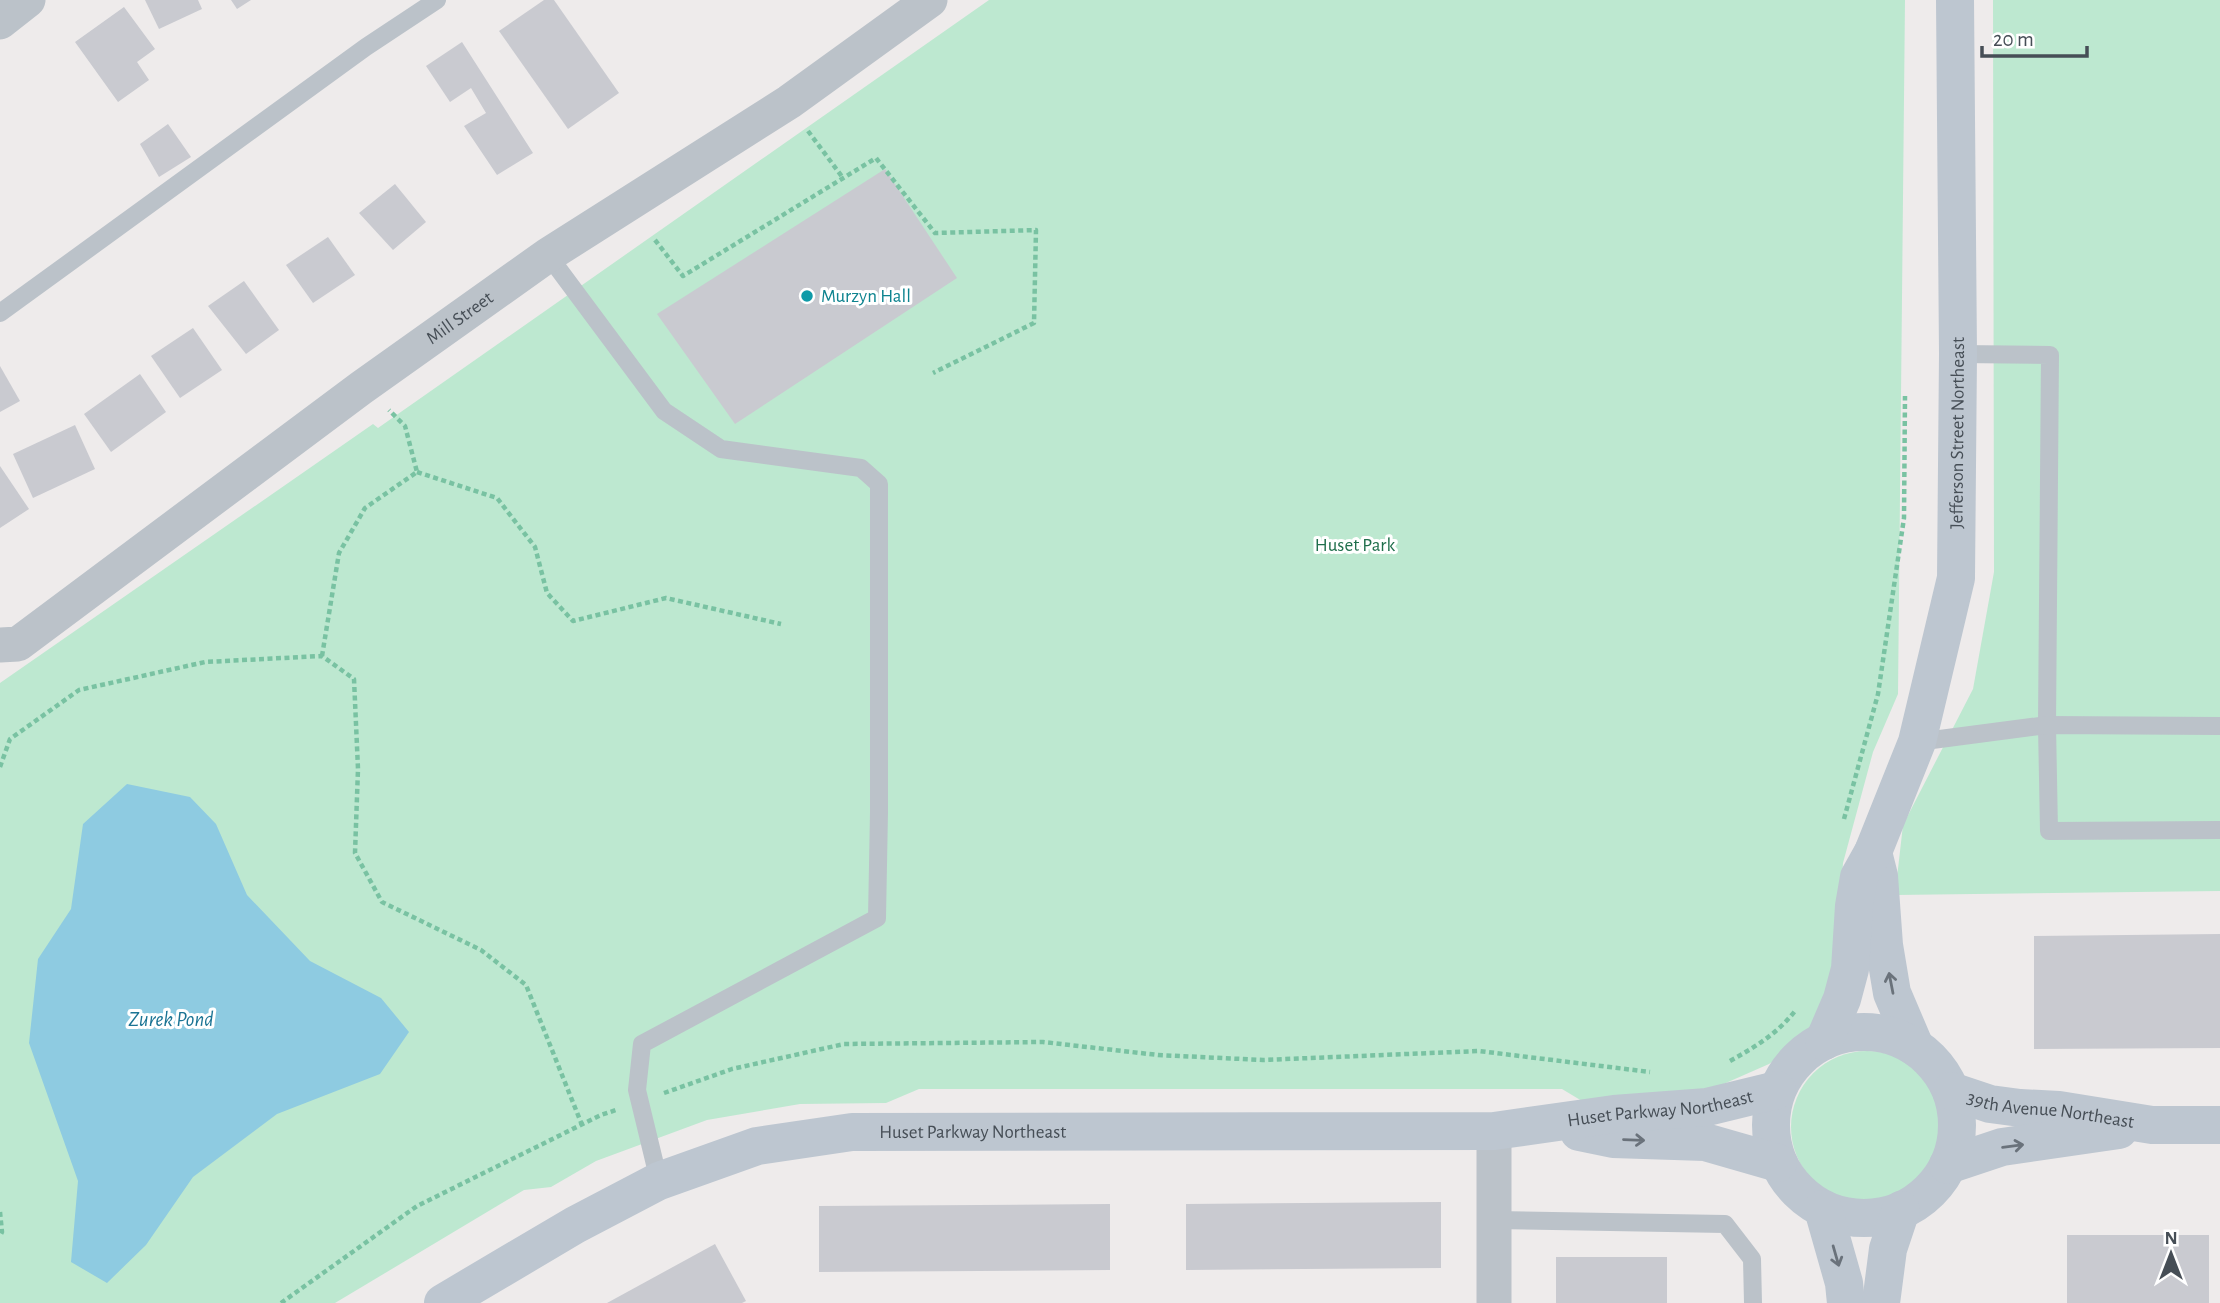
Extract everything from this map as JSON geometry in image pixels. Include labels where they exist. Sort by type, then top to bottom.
[{"type":"street","points":[[0,22],[28,0]]},
{"type":"street","name":"Mill Street","points":[[0,645],[18,644],[361,388],[548,255],[789,102],[930,0]]},
{"type":"street","name":"Jefferson Street Northeast","points":[[1824,1041],[1842,999],[1850,969],[1854,906],[1859,877],[1873,852],[1917,742],[1956,578],[1958,354],[1955,0]]},
{"type":"street","points":[[1873,852],[1879,876],[1884,945],[1892,993],[1915,1047]]},
{"type":"street","points":[[1854,1032],[1886,1034],[1915,1047],[1936,1066],[1951,1091],[1957,1115],[1956,1141],[1948,1165],[1936,1185],[1918,1201],[1901,1210],[1875,1217],[1852,1217],[1823,1209],[1808,1201],[1791,1184],[1778,1163],[1771,1139],[1771,1114],[1777,1090],[1788,1070],[1804,1053],[1824,1041],[1854,1032]]},
{"type":"street","name":"Huset Parkway Northeast","points":[[443,1303],[575,1225],[659,1181],[757,1146],[852,1132],[1494,1131],[1614,1114],[1707,1107],[1777,1090]]},
{"type":"street","name":"39th Avenue Northeast","points":[[1951,1091],[1990,1104],[2059,1110],[2152,1125],[2220,1125]]},
{"type":"street","name":"Huset Parkway Northeast","points":[[1543,1125],[1613,1139],[1705,1142],[1778,1163]]},
{"type":"street","name":"39th Avenue Northeast","points":[[1948,1165],[2002,1147],[2152,1125]]},
{"type":"street","points":[[1494,1131],[1494,1303]]},
{"type":"street","points":[[1823,1209],[1844,1283],[1846,1303]]},
{"type":"street","points":[[1881,1303],[1888,1249],[1901,1210]]},
{"type":"lane","points":[[0,313],[366,47],[437,0]]},
{"type":"lane","points":[[548,255],[664,411],[722,449],[861,468],[879,484],[877,918],[642,1044],[637,1090],[659,1181]]},
{"type":"lane","points":[[1958,354],[2050,355],[2047,725],[2049,831],[2220,830]]},
{"type":"lane","points":[[1917,742],[2047,725],[2220,726]]},
{"type":"lane","points":[[1494,1220],[1725,1224],[1752,1259],[1753,1303]]},
{"type":"path","points":[[789,102],[843,178]]},
{"type":"path","points":[[655,240],[683,276],[876,158],[936,233],[1036,230],[1034,323],[933,373]]},
{"type":"path","points":[[361,388],[405,426],[417,472]]},
{"type":"path","points":[[1842,825],[1878,694],[1904,518],[1905,396]]},
{"type":"path","points":[[417,472],[497,498],[535,547],[547,593],[573,621],[666,598],[781,624]]},
{"type":"path","points":[[323,656],[339,553],[365,508],[417,472]]},
{"type":"path","points":[[0,767],[3,750],[9,739],[79,690],[205,662],[323,656],[354,679],[358,769],[355,853],[382,902],[481,950],[526,985],[582,1125]]},
{"type":"path","points":[[1728,1062],[1755,1047],[1783,1026],[1796,1009]]},
{"type":"path","points":[[671,1091],[732,1069],[844,1044],[1043,1042],[1158,1055],[1263,1060],[1479,1051],[1652,1072]]},
{"type":"path","points":[[281,1303],[417,1206],[601,1115]]},
{"type":"path","points":[[0,1212],[0,1236]]},
{"type":"green space","name":"Huset Park","points":[[989,0],[1905,0],[1898,694],[1873,752],[1843,863],[1835,977],[1811,1035],[1769,1064],[1719,1086],[1676,1094],[1582,1101],[1562,1089],[919,1089],[886,1103],[800,1104],[707,1120],[596,1161],[551,1187],[524,1190],[335,1303],[0,1303],[0,683],[373,424],[378,428]]},
{"type":"green space","points":[[1993,0],[2220,0],[2220,891],[1895,895],[1903,825],[1973,689],[1994,572]]},
{"type":"green space","points":[[1867,1051],[1896,1057],[1921,1073],[1937,1098],[1943,1127],[1937,1156],[1921,1181],[1896,1197],[1867,1203],[1838,1197],[1813,1181],[1797,1156],[1791,1127],[1797,1098],[1813,1073],[1838,1057]]},
{"type":"water","name":"Zurek Pond","points":[[127,784],[190,797],[216,824],[247,895],[310,961],[381,998],[409,1032],[380,1074],[277,1114],[193,1177],[146,1245],[107,1283],[71,1262],[78,1181],[29,1043],[38,959],[71,909],[83,824]]},
{"type":"building","points":[[145,0],[198,0],[202,9],[159,29]]},
{"type":"building","points":[[231,0],[251,0],[237,9]]},
{"type":"building","points":[[544,0],[554,0],[619,93],[568,129],[499,31]]},
{"type":"building","points":[[124,7],[155,49],[137,62],[149,80],[118,102],[75,42]]},
{"type":"building","points":[[462,42],[533,153],[497,175],[464,126],[486,113],[471,88],[450,102],[426,66]]},
{"type":"building","points":[[168,124],[191,157],[159,177],[140,144]]},
{"type":"building","name":"Murzyn Hall","points":[[885,169],[957,278],[735,424],[657,314]]},
{"type":"building","points":[[395,184],[426,222],[393,250],[359,213]]},
{"type":"building","points":[[328,237],[355,275],[313,303],[286,265]]},
{"type":"building","points":[[244,281],[279,330],[246,354],[208,306]]},
{"type":"building","points":[[193,328],[222,370],[180,398],[151,356]]},
{"type":"building","points":[[0,366],[20,401],[0,412]]},
{"type":"building","points":[[140,374],[166,412],[111,452],[84,414]]},
{"type":"building","points":[[75,425],[95,469],[33,498],[13,454]]},
{"type":"building","points":[[0,466],[29,509],[0,528]]},
{"type":"building","points":[[2220,934],[2220,1048],[2034,1049],[2034,936]]},
{"type":"building","points":[[1441,1202],[1441,1268],[1186,1270],[1186,1204]]},
{"type":"building","points":[[1110,1204],[1110,1270],[819,1272],[819,1206]]},
{"type":"building","points":[[2067,1235],[2209,1235],[2209,1303],[2067,1303]]},
{"type":"building","points":[[715,1244],[746,1301],[607,1303]]},
{"type":"building","points":[[1556,1257],[1667,1257],[1667,1303],[1556,1303]]},
{"type":"place","name":"Murzyn Hall","points":[[807,296]]}]
